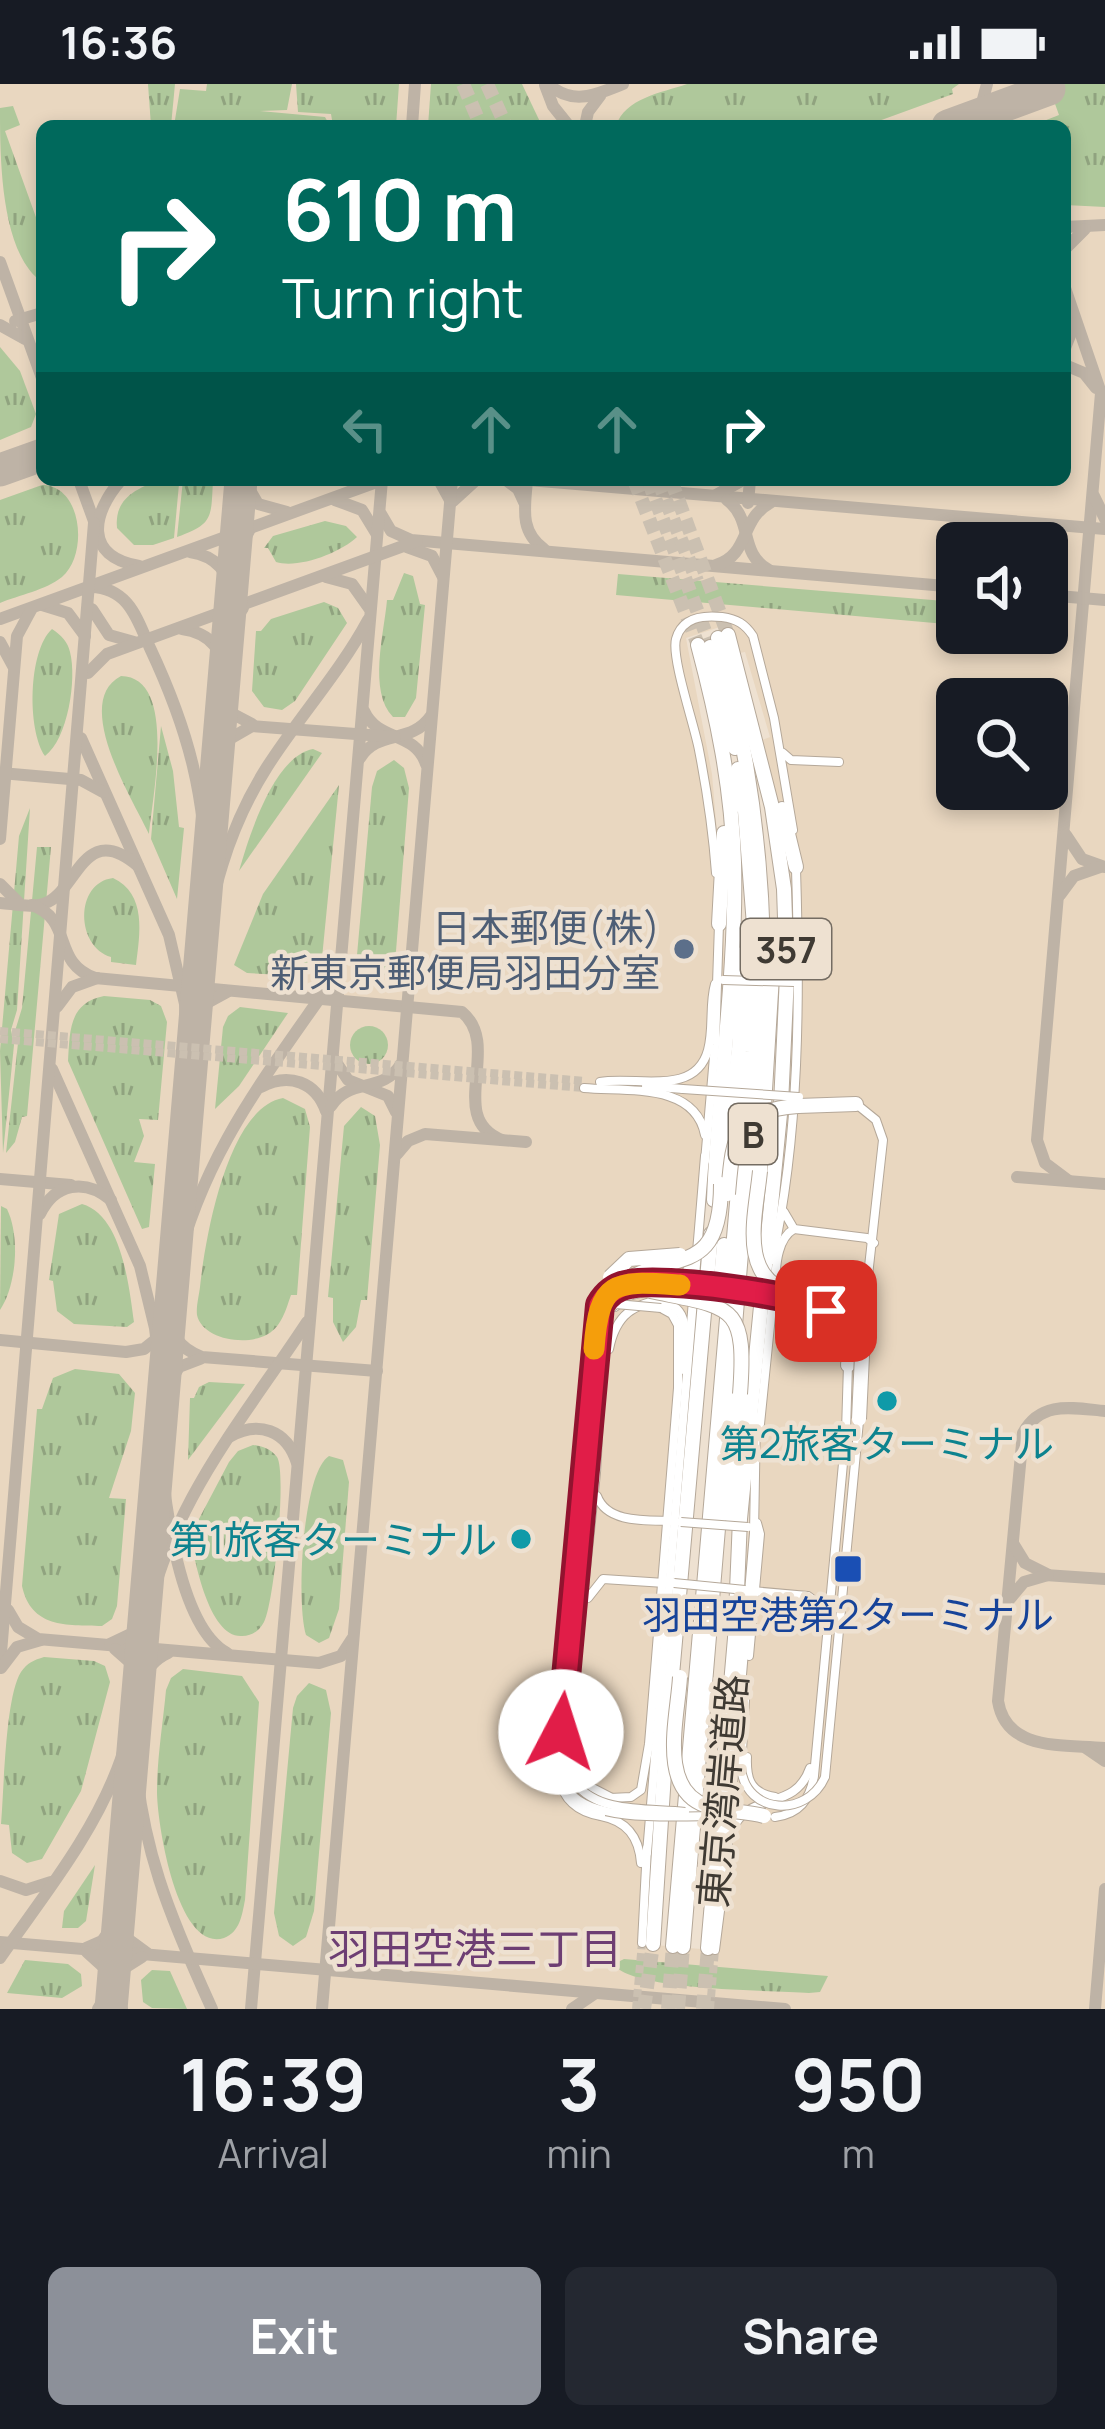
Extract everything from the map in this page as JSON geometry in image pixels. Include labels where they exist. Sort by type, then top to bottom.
[{"type":"highway","name":"東京湾岸道路","points":[[646,1941],[718,1190],[734,876],[728,789],[714,711],[717,641]]},
{"type":"highway","name":"東京湾岸道路","points":[[712,1949],[740,1519],[786,1019],[785,910],[772,807],[717,641]]},
{"type":"highway","points":[[717,641],[758,718],[796,866]]},
{"type":"highway","name":"B","points":[[717,641],[744,746],[760,857],[763,990],[700,1752],[678,1947],[753,990],[752,877],[717,641]]},
{"type":"highway","points":[[714,711],[724,836],[719,924]]},
{"type":"highway","points":[[744,746],[754,771],[770,877],[774,1054],[765,1185],[766,1258]]},
{"type":"highway","points":[[718,1190],[733,1110],[742,1005],[744,910],[738,769]]},
{"type":"highway","points":[[599,1346],[611,1284],[690,1258],[704,1248],[717,1226],[742,1005]]},
{"type":"highway","points":[[772,1018],[754,1256],[766,1280],[795,1296],[827,1302],[844,1319],[850,1333],[848,1365]]},
{"type":"highway","points":[[710,1522],[713,1374],[732,1153],[738,1132],[759,1113],[799,1102],[856,1104]]},
{"type":"highway","points":[[795,1296],[838,1298],[858,1313],[863,1334],[853,1423]]},
{"type":"highway","points":[[649,1297],[705,1301],[731,1316],[743,1345],[709,1716],[700,1752]]},
{"type":"highway","points":[[688,1501],[674,1761],[682,1788],[708,1807],[769,1816]]},
{"type":"street","points":[[646,1853],[721,981],[704,778],[675,651],[678,633],[701,616],[731,618],[751,632],[780,748],[796,866],[796,984],[782,1198],[758,1366],[750,1590],[727,1852]]},
{"type":"street","points":[[780,748],[790,760],[839,762]]},
{"type":"street","points":[[784,770],[790,760]]},
{"type":"street","points":[[721,981],[796,984]]},
{"type":"street","points":[[705,1161],[704,1126],[685,1101],[584,1084],[667,1082],[694,1071],[708,1052],[721,981]]},
{"type":"street","points":[[600,1082],[799,1102]]},
{"type":"street","points":[[560,1755],[568,1788],[590,1807],[644,1814],[769,1816],[788,1814],[806,1800],[814,1776],[883,1134],[876,1120],[856,1104]]},
{"type":"street","points":[[782,1198],[785,1219],[794,1229]]},
{"type":"street","points":[[794,1229],[867,1238],[874,1243],[873,1288],[853,1423],[823,1784],[803,1803],[774,1805],[750,1793],[741,1768],[753,1613],[750,1590],[760,1534],[756,1521],[760,1425],[777,1259],[786,1234],[794,1229]]},
{"type":"street","points":[[646,1941],[638,1845],[626,1826],[582,1811],[567,1798],[559,1779],[560,1755],[599,1346],[614,1308],[628,1295],[668,1298],[679,1290],[697,1249]]},
{"type":"street","points":[[611,1284],[642,1282],[795,1296],[820,1307],[844,1334],[853,1423]]},
{"type":"street","points":[[602,1380],[617,1322],[649,1297],[795,1296]]},
{"type":"street","points":[[649,1297],[683,1314],[670,1500],[675,1521]]},
{"type":"street","points":[[678,1388],[677,1321],[661,1308],[611,1305],[599,1319],[602,1380],[596,1473],[567,1753],[574,1783],[590,1798],[704,1815]]},
{"type":"street","points":[[596,1473],[598,1501],[608,1514],[751,1528]]},
{"type":"street","points":[[648,1519],[661,1514],[670,1500]]},
{"type":"street","points":[[582,1617],[592,1589],[603,1580],[808,1596],[823,1612],[823,1664]]},
{"type":"street","points":[[647,1582],[662,1600]]},
{"type":"street","points":[[610,1798],[631,1797],[645,1783],[662,1600],[669,1583]]},
{"type":"street","points":[[753,1613],[762,1599],[775,1592]]},
{"type":"street","points":[[572,1714],[574,1757],[583,1783],[627,1802],[639,1812],[647,1834],[646,1941]]},
{"type":"street","points":[[745,1721],[748,1781],[772,1798],[794,1792]]},
{"type":"street","points":[[712,1949],[732,1829],[748,1809],[794,1792],[807,1778],[814,1755]]},
{"type":"shaded area","points":[[0,84],[1105,84],[1105,2009],[0,2009]],"holes":[[[729,624],[739,653],[745,652],[770,737],[762,740],[788,855],[794,942],[788,1083],[712,1950],[644,1944],[724,973],[712,774],[686,638]]]},
{"type":"green space","points":[[148,84],[175,84],[172,120],[151,120]]},
{"type":"green space","points":[[207,84],[292,84],[287,110],[260,111],[327,120],[175,120],[180,89],[206,91]]},
{"type":"green space","points":[[296,84],[399,84],[396,120],[332,120],[331,114],[298,112]]},
{"type":"green space","points":[[431,84],[522,84],[539,120],[428,120]]},
{"type":"green space","points":[[687,84],[959,84],[953,94],[882,120],[619,120],[627,109]]},
{"type":"green space","points":[[1056,84],[1105,84],[1105,207],[1071,205],[1071,120],[1046,120],[1059,115],[1049,87],[1055,89]]},
{"type":"green space","points":[[13,106],[20,125],[5,131],[36,217],[36,276],[10,227],[0,108]]},
{"type":"green space","points":[[0,347],[20,371],[36,414],[31,427],[0,440]]},
{"type":"green space","points":[[39,486],[55,488],[73,508],[78,538],[71,566],[56,582],[0,603],[0,500]]},
{"type":"green space","points":[[147,486],[179,486],[174,538],[134,545],[117,528],[119,509]]},
{"type":"green space","points":[[182,486],[213,486],[208,518],[177,537]]},
{"type":"green space","points":[[325,521],[346,526],[357,537],[330,554],[296,563],[276,562],[264,548],[273,536]]},
{"type":"green space","points":[[404,573],[413,576],[420,604],[425,605],[416,698],[405,717],[393,717],[381,693],[380,662],[387,600],[393,600]]},
{"type":"green space","points":[[618,574],[936,600],[936,623],[616,595]]},
{"type":"green space","points":[[324,602],[338,608],[347,623],[295,701],[282,710],[264,707],[252,691],[256,631],[271,619]]},
{"type":"green space","points":[[52,629],[69,648],[72,677],[65,723],[45,756],[35,728],[34,672]]},
{"type":"green space","points":[[121,676],[139,682],[150,696],[156,717],[149,834],[120,776],[104,728],[102,707],[107,689]]},
{"type":"green space","points":[[161,726],[173,771],[179,827],[184,828],[177,899],[151,839]]},
{"type":"green space","points":[[313,749],[322,753],[239,871],[275,781],[299,755]]},
{"type":"green space","points":[[394,760],[404,768],[409,788],[396,951],[389,972],[373,982],[363,975],[357,955],[372,787],[377,771]]},
{"type":"green space","points":[[339,785],[322,958],[300,976],[247,973],[234,965],[263,894]]},
{"type":"green space","points":[[30,808],[3,1153],[0,1051],[19,836]]},
{"type":"green space","points":[[37,847],[51,847],[27,1116],[22,1117],[15,1142],[6,1153],[18,1043],[15,1031],[22,1008]]},
{"type":"green space","points":[[113,878],[132,894],[136,904],[136,965],[111,962],[86,929],[84,916],[91,891]]},
{"type":"green space","points":[[104,996],[150,1000],[161,1006],[167,1022],[158,1120],[139,1119],[144,1136],[134,1162],[155,1164],[149,1227],[142,1229],[68,1061],[78,1011]]},
{"type":"green space","points":[[240,1007],[288,1013],[239,1086],[215,1109],[223,1027]]},
{"type":"green space","points":[[369,1026],[382,1032],[388,1045],[382,1058],[369,1064],[356,1058],[350,1045],[356,1032]]},
{"type":"green space","points":[[283,1098],[305,1109],[310,1127],[297,1295],[291,1295],[273,1331],[248,1340],[226,1338],[207,1330],[197,1315],[214,1209],[233,1150],[247,1125],[264,1107]]},
{"type":"green space","points":[[361,1107],[375,1116],[380,1145],[367,1300],[361,1300],[356,1327],[343,1342],[333,1322],[333,1298],[328,1297],[344,1126]]},
{"type":"green space","points":[[82,1204],[96,1211],[115,1237],[134,1322],[127,1327],[74,1324],[57,1311],[53,1281],[49,1280],[59,1214]]},
{"type":"green space","points":[[1,1206],[11,1220],[15,1246],[10,1287],[0,1310]]},
{"type":"green space","points":[[75,1369],[119,1374],[135,1393],[131,1431],[109,1498],[126,1499],[117,1606],[112,1619],[102,1626],[63,1624],[42,1617],[33,1610],[22,1586],[37,1409],[42,1409],[53,1378]]},
{"type":"green space","points":[[209,1382],[245,1384],[188,1460],[190,1398]]},
{"type":"green space","points":[[253,1445],[277,1457],[280,1511],[268,1610],[257,1630],[242,1636],[230,1633],[212,1612],[190,1536],[229,1462],[238,1451]]},
{"type":"green space","points":[[329,1456],[343,1460],[349,1482],[339,1609],[329,1638],[319,1643],[306,1635],[302,1569],[307,1512],[320,1467]]},
{"type":"green space","points":[[44,1657],[94,1661],[105,1666],[110,1682],[81,1791],[42,1859],[27,1863],[12,1853],[9,1825],[1,1824],[6,1745],[21,1672]]},
{"type":"green space","points":[[183,1669],[242,1676],[259,1702],[245,1900],[237,1927],[224,1938],[208,1937],[194,1926],[182,1906],[161,1830],[157,1779],[166,1690],[171,1678]]},
{"type":"green space","points":[[309,1683],[326,1690],[331,1713],[314,1911],[306,1937],[293,1946],[279,1936],[274,1913],[293,1708]]},
{"type":"green space","points":[[95,1865],[86,1921],[78,1928],[62,1928],[64,1911]]},
{"type":"green space","points":[[624,1959],[828,1976],[820,1992],[708,1988],[632,1976],[617,1968]]},
{"type":"green space","points":[[25,1960],[68,1964],[81,1974],[82,1986],[62,1998],[7,1993]]},
{"type":"green space","points":[[152,1970],[170,1971],[187,2009],[152,2008],[143,2002],[141,1980]]},
{"type":"taxiway","points":[[412,120],[415,84]]},
{"type":"taxiway","points":[[548,84],[575,97],[623,84]]},
{"type":"taxiway","points":[[965,120],[982,103],[987,84]]},
{"type":"taxiway","points":[[545,85],[564,120]]},
{"type":"taxiway","points":[[586,120],[600,96]]},
{"type":"taxiway","points":[[966,120],[984,120]]},
{"type":"taxiway","points":[[1071,227],[1105,225]]},
{"type":"taxiway","points":[[1071,243],[1085,229]]},
{"type":"taxiway","points":[[0,262],[36,361]]},
{"type":"taxiway","points":[[1069,1181],[1045,1163],[1037,1140],[1101,393],[1071,306]]},
{"type":"taxiway","points":[[15,321],[36,315]]},
{"type":"taxiway","points":[[1071,333],[1075,323]]},
{"type":"taxiway","points":[[0,325],[25,339]]},
{"type":"taxiway","points":[[1071,368],[1084,373],[1096,388]]},
{"type":"taxiway","points":[[31,458],[36,454]]},
{"type":"taxiway","points":[[81,486],[95,524]]},
{"type":"taxiway","points":[[116,486],[99,519],[101,543],[121,561],[139,566]]},
{"type":"taxiway","points":[[248,486],[258,504],[287,512]]},
{"type":"taxiway","points":[[0,619],[366,486]]},
{"type":"taxiway","points":[[251,2009],[381,486]]},
{"type":"taxiway","points":[[442,486],[450,500]]},
{"type":"taxiway","points":[[322,2009],[451,486]]},
{"type":"taxiway","points":[[453,501],[469,486]]},
{"type":"taxiway","points":[[514,486],[524,502]]},
{"type":"taxiway","points":[[527,486],[527,526],[544,549]]},
{"type":"taxiway","points":[[600,486],[1105,529]]},
{"type":"taxiway","points":[[716,495],[732,486]]},
{"type":"taxiway","points":[[748,503],[749,486]]},
{"type":"taxiway","points":[[1094,496],[1105,519]]},
{"type":"taxiway","points":[[335,500],[362,510],[376,533]]},
{"type":"taxiway","points":[[727,500],[741,517],[753,555],[769,570]]},
{"type":"taxiway","points":[[716,565],[735,553],[754,518],[770,503]]},
{"type":"taxiway","points":[[381,514],[391,531],[411,540],[936,585]]},
{"type":"taxiway","points":[[0,1665],[94,523]]},
{"type":"taxiway","points":[[235,557],[249,531]]},
{"type":"taxiway","points":[[88,673],[107,654],[417,541]]},
{"type":"taxiway","points":[[407,547],[432,556],[443,577]]},
{"type":"taxiway","points":[[190,552],[220,567],[231,598]]},
{"type":"taxiway","points":[[326,577],[352,584],[369,608]]},
{"type":"taxiway","points":[[91,587],[114,593],[130,607],[175,708],[199,794],[207,889]]},
{"type":"taxiway","points":[[1068,597],[1105,600]]},
{"type":"taxiway","points":[[42,605],[68,613],[85,636]]},
{"type":"taxiway","points":[[229,628],[243,608]]},
{"type":"taxiway","points":[[92,609],[109,635],[134,642]]},
{"type":"taxiway","points":[[0,839],[17,636],[31,610]]},
{"type":"taxiway","points":[[200,971],[215,891],[241,815],[267,767],[368,620]]},
{"type":"taxiway","points":[[182,629],[215,646],[225,681]]},
{"type":"taxiway","points":[[0,642],[13,666]]},
{"type":"taxiway","points":[[224,692],[233,714],[252,724]]},
{"type":"taxiway","points":[[364,711],[378,728],[414,746],[426,764]]},
{"type":"taxiway","points":[[360,758],[376,743],[414,731],[431,716]]},
{"type":"taxiway","points":[[217,766],[226,741],[252,726],[395,737]]},
{"type":"taxiway","points":[[81,738],[169,935],[185,1004],[189,1094]]},
{"type":"taxiway","points":[[1,773],[81,780],[103,792]]},
{"type":"taxiway","points":[[1066,835],[1082,859],[1105,867]]},
{"type":"taxiway","points":[[0,903],[31,906],[48,902],[94,854],[120,854],[138,866]]},
{"type":"taxiway","points":[[1060,895],[1074,876],[1100,867]]},
{"type":"taxiway","points":[[0,884],[19,903]]},
{"type":"taxiway","points":[[32,905],[53,920],[72,962],[95,978],[462,1012],[478,1043],[477,1116],[486,1130],[502,1140]]},
{"type":"taxiway","points":[[57,1007],[72,987],[97,978]]},
{"type":"taxiway","points":[[174,1276],[218,1155],[333,979]]},
{"type":"taxiway","points":[[195,1023],[205,1004],[227,992]]},
{"type":"taxiway","points":[[334,1059],[348,1080],[388,1096],[396,1112]]},
{"type":"taxiway","points":[[331,1106],[347,1091],[385,1079],[401,1064]]},
{"type":"taxiway","points":[[52,1069],[140,1266],[155,1328],[163,1396]]},
{"type":"taxiway","points":[[261,1087],[282,1080],[300,1082],[316,1093],[326,1111]]},
{"type":"taxiway","points":[[397,1154],[408,1141],[425,1134],[526,1142]]},
{"type":"taxiway","points":[[1017,1177],[1105,1184]]},
{"type":"taxiway","points":[[0,1179],[71,1185]]},
{"type":"taxiway","points":[[40,1214],[54,1196],[71,1187],[91,1189],[111,1200]]},
{"type":"taxiway","points":[[171,1309],[177,1339],[202,1357],[377,1371]]},
{"type":"taxiway","points":[[143,1634],[154,1588],[187,1507],[307,1322]]},
{"type":"taxiway","points":[[0,1340],[126,1352],[144,1349],[159,1337]]},
{"type":"taxiway","points":[[164,1391],[179,1367],[200,1359]]},
{"type":"taxiway","points":[[1105,1411],[1048,1411],[1030,1422],[1023,1433],[998,1701],[1003,1717],[1025,1737],[1055,1745],[1105,1748]]},
{"type":"taxiway","points":[[229,1437],[250,1429],[270,1431],[286,1443],[297,1463]]},
{"type":"taxiway","points":[[160,1432],[169,1518],[184,1585],[210,1638],[227,1653]]},
{"type":"taxiway","points":[[1014,1545],[1025,1563],[1047,1574]]},
{"type":"taxiway","points":[[1045,1575],[1105,1579]]},
{"type":"taxiway","points":[[1008,1601],[1024,1582],[1048,1575]]},
{"type":"taxiway","points":[[8,1610],[18,1627],[38,1639],[319,1663],[341,1656],[352,1639]]},
{"type":"taxiway","points":[[110,1644],[131,1634],[143,1616]]},
{"type":"taxiway","points":[[1,1668],[17,1647],[41,1640]]},
{"type":"taxiway","points":[[115,1649],[132,1664],[139,1682]]},
{"type":"taxiway","points":[[0,1958],[97,1812],[121,1759],[140,1685],[146,1672],[168,1653]]},
{"type":"taxiway","points":[[134,1741],[142,1813],[159,1879],[212,2009]]},
{"type":"taxiway","points":[[1086,1748],[1105,1761]]},
{"type":"taxiway","points":[[0,1881],[26,1890],[51,1882]]},
{"type":"taxiway","points":[[1095,2009],[1105,1889]]},
{"type":"taxiway","points":[[86,1948],[102,1941],[119,1918]]},
{"type":"taxiway","points":[[119,1919],[128,1939],[147,1953]]},
{"type":"taxiway","points":[[0,1942],[785,2009]]},
{"type":"taxiway","points":[[87,1952],[109,1972],[122,2009]]},
{"type":"taxiway","points":[[98,2009],[123,1969],[142,1957]]},
{"type":"taxiway","points":[[572,2009],[594,1994]]},
{"type":"runway","points":[[964,120],[1049,89]]},
{"type":"runway","points":[[0,470],[36,457]]},
{"type":"runway","points":[[111,2009],[240,486]]},
{"type":"tunnel","points":[[463,84],[478,120]]},
{"type":"tunnel","points":[[487,84],[503,120]]},
{"type":"tunnel","points":[[636,486],[698,645]]},
{"type":"tunnel","points":[[650,486],[709,642]]},
{"type":"tunnel","points":[[660,486],[697,581]]},
{"type":"tunnel","points":[[673,486],[728,635]]},
{"type":"tunnel","points":[[0,1031],[585,1081]]},
{"type":"tunnel","points":[[0,1039],[584,1088]]},
{"type":"tunnel","points":[[636,2009],[642,1943]]},
{"type":"tunnel","points":[[644,2009],[653,1944]]},
{"type":"tunnel","points":[[668,2009],[673,1946]]},
{"type":"tunnel","points":[[678,2009],[683,1947]]},
{"type":"tunnel","points":[[703,2009],[708,1948]]},
{"type":"tunnel","points":[[710,2009],[715,1950]]},
{"type":"slow traffic","points":[[594,1349],[600,1305],[612,1291],[642,1282],[680,1285]]},
{"type":"place","name":"日本郵便(株) 新東京郵便局羽田分室","points":[[684,949]]},
{"type":"place","name":"第2旅客ターミナル","points":[[887,1401]]},
{"type":"place","name":"第1旅客ターミナル","points":[[521,1539]]},
{"type":"place","name":"羽田空港第2ターミナル","points":[[848,1569]]},
{"type":"district","name":"羽田空港三丁目","points":[[475,1948]]},
{"type":"route","points":[[561,1732],[596,1318],[604,1297],[623,1285],[642,1282],[748,1292],[806,1302],[826,1311]]}]
